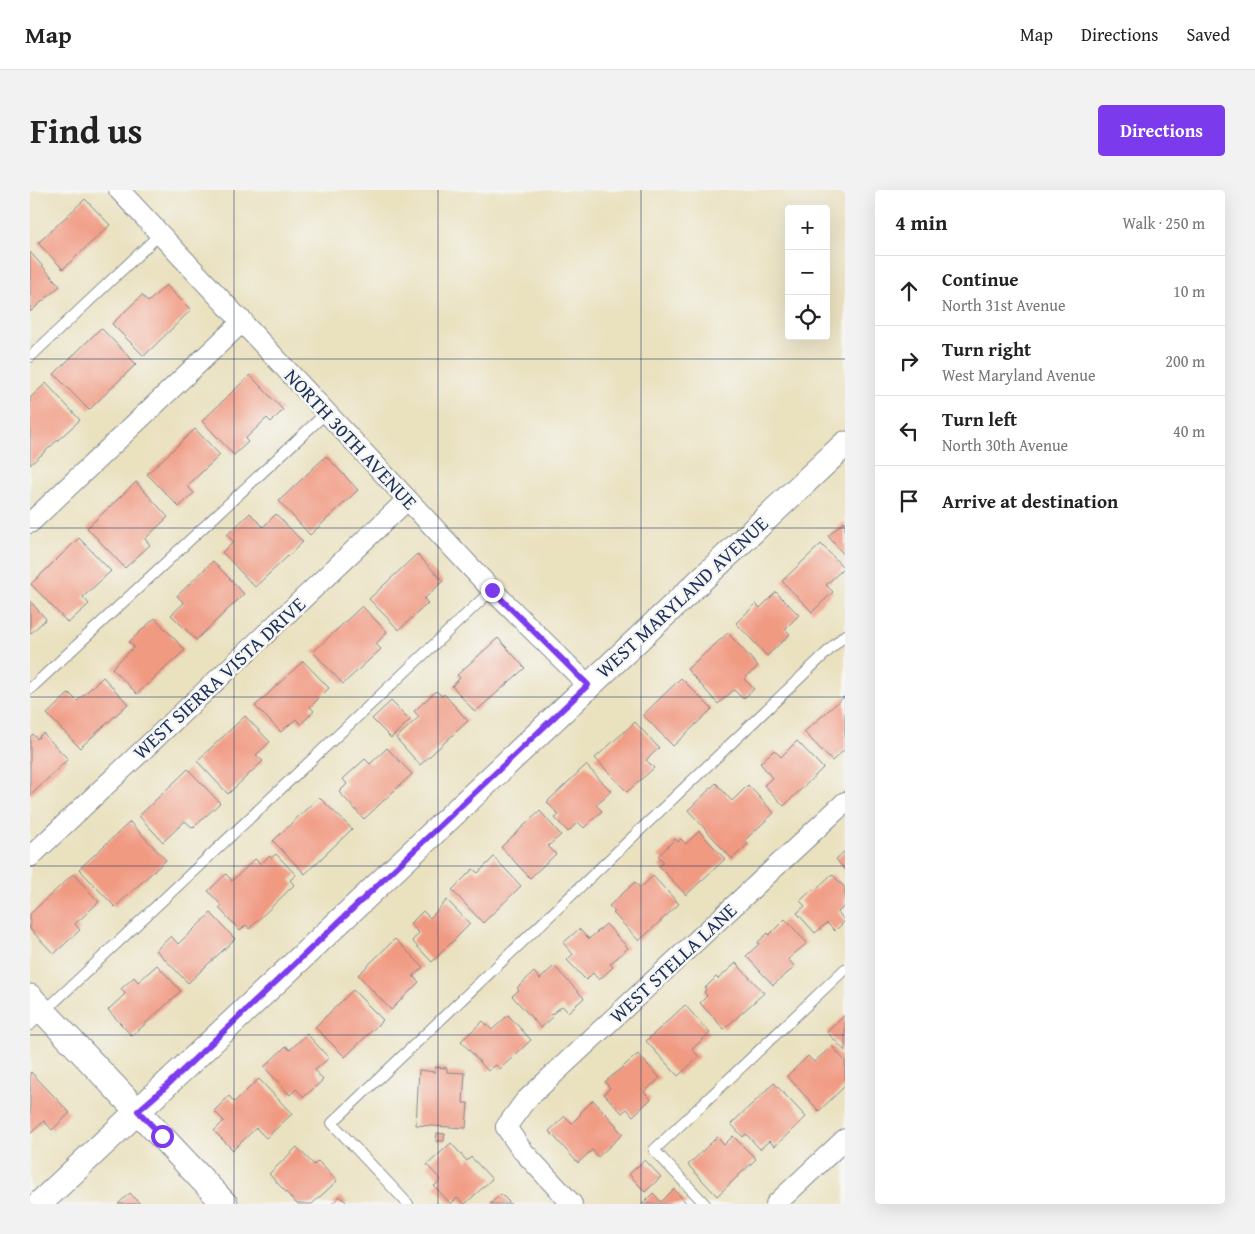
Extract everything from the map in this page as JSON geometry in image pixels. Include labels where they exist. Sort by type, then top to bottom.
[{"type":"street","name":"NORTH 30TH AVENUE","points":[[119,190],[492,590],[588,685]]},
{"type":"street","points":[[30,523],[243,322]]},
{"type":"street","name":"WEST MARYLAND AVENUE","points":[[39,1204],[845,444]]},
{"type":"street","name":"WEST SIERRA VISTA DRIVE","points":[[30,856],[407,500]]},
{"type":"street","name":"WEST STELLA LANE","points":[[572,1204],[520,1149],[506,1127],[525,1101],[845,802]]},
{"type":"street","points":[[35,1011],[138,1111],[225,1204]]},
{"type":"street","points":[[776,1204],[845,1139]]},
{"type":"lane","points":[[30,357],[160,234]]},
{"type":"lane","points":[[30,689],[326,413]]},
{"type":"lane","points":[[35,1011],[492,590]]},
{"type":"lane","points":[[408,1204],[332,1123],[845,635]]},
{"type":"lane","points":[[705,1204],[654,1150],[845,969]]},
{"type":"building","points":[[85,199],[110,225],[63,269],[38,243]]},
{"type":"building","points":[[30,252],[60,286],[30,312]]},
{"type":"building","points":[[166,285],[191,310],[144,356],[112,324],[142,295],[148,302]]},
{"type":"building","points":[[101,328],[136,364],[89,410],[54,374]]},
{"type":"building","points":[[250,375],[283,410],[271,422],[267,418],[245,439],[248,442],[234,455],[202,421]]},
{"type":"building","points":[[46,383],[80,420],[30,465],[30,398]]},
{"type":"building","points":[[195,429],[220,455],[187,486],[194,493],[179,507],[147,474]]},
{"type":"building","points":[[326,456],[358,490],[310,535],[279,501]]},
{"type":"building","points":[[136,482],[168,517],[145,539],[150,545],[125,568],[87,528]]},
{"type":"building","points":[[250,513],[263,527],[276,514],[303,542],[255,587],[222,552],[234,542],[227,535]]},
{"type":"building","points":[[845,521],[845,556],[828,536]]},
{"type":"building","points":[[79,538],[111,571],[83,597],[89,604],[68,623],[31,584]]},
{"type":"building","points":[[821,544],[844,568],[826,585],[833,592],[812,612],[782,581]]},
{"type":"building","points":[[417,554],[443,581],[424,599],[428,603],[399,630],[369,599]]},
{"type":"building","points":[[213,561],[244,594],[196,640],[171,615],[184,603],[177,596]]},
{"type":"building","points":[[776,592],[799,615],[785,629],[790,634],[767,656],[736,623],[756,604],[760,608]]},
{"type":"building","points":[[30,601],[46,619],[30,634]]},
{"type":"building","points":[[362,606],[387,632],[376,644],[381,649],[343,684],[313,652]]},
{"type":"building","points":[[155,618],[185,650],[137,694],[112,668],[134,647],[129,642]]},
{"type":"building","points":[[728,633],[758,666],[744,679],[754,689],[743,699],[734,690],[718,704],[687,669]]},
{"type":"building","points":[[498,638],[525,668],[475,712],[452,686],[460,678],[457,675]]},
{"type":"building","points":[[303,661],[329,688],[310,707],[314,711],[301,724],[296,719],[281,732],[255,706]]},
{"type":"building","points":[[103,677],[128,704],[80,748],[47,714],[69,693],[77,701]]},
{"type":"building","points":[[681,678],[712,709],[673,746],[643,715]]},
{"type":"building","points":[[436,691],[442,696],[444,694],[468,721],[420,765],[396,738],[419,717],[414,711]]},
{"type":"building","points":[[845,696],[845,749],[832,761],[804,732]]},
{"type":"building","points":[[391,701],[410,720],[391,738],[372,719]]},
{"type":"building","points":[[245,716],[270,742],[256,755],[263,761],[228,794],[197,761]]},
{"type":"building","points":[[635,722],[659,748],[646,760],[654,768],[627,792],[595,758]]},
{"type":"building","points":[[43,733],[68,759],[30,796],[30,737],[33,734],[37,739]]},
{"type":"building","points":[[797,741],[823,768],[784,806],[764,785],[772,778],[760,763],[774,750],[781,757]]},
{"type":"building","points":[[387,748],[412,774],[364,819],[339,792],[347,784],[343,779],[365,759],[370,764]]},
{"type":"building","points":[[586,765],[611,791],[596,805],[602,811],[584,828],[578,822],[568,832],[555,818],[559,815],[547,802]]},
{"type":"building","points":[[188,769],[220,803],[193,828],[185,821],[163,842],[139,816]]},
{"type":"building","points":[[716,783],[732,801],[748,785],[774,813],[745,840],[748,844],[732,859],[688,810]]},
{"type":"building","points":[[319,797],[352,829],[305,874],[273,841]]},
{"type":"building","points":[[540,811],[561,835],[548,846],[556,854],[530,878],[501,847]]},
{"type":"building","points":[[130,822],[166,860],[115,907],[79,869]]},
{"type":"building","points":[[699,831],[725,859],[686,895],[659,866],[664,862],[658,856],[675,839],[678,842],[681,839],[686,844]]},
{"type":"building","points":[[845,851],[845,870],[836,859]]},
{"type":"building","points":[[276,854],[296,875],[290,880],[294,885],[249,929],[246,925],[240,931],[219,908],[222,906],[208,891],[226,874],[232,881],[255,859],[261,864],[269,856],[271,858]]},
{"type":"building","points":[[494,857],[521,886],[483,923],[452,890],[473,869],[478,873]]},
{"type":"building","points":[[73,874],[99,902],[75,924],[80,930],[54,954],[30,929],[30,914]]},
{"type":"building","points":[[832,874],[845,888],[845,906],[838,912],[845,921],[835,931],[827,923],[815,933],[797,913],[805,906],[800,901]]},
{"type":"building","points":[[653,876],[679,904],[639,941],[613,913],[615,912],[609,906],[635,882],[640,888]]},
{"type":"building","points":[[447,900],[470,924],[432,962],[412,941],[419,933],[410,924],[423,911],[430,918]]},
{"type":"building","points":[[211,913],[235,939],[188,983],[156,950],[171,936],[178,944]]},
{"type":"building","points":[[785,919],[807,943],[788,959],[795,967],[773,985],[746,956],[759,944],[758,942],[768,933],[769,935]]},
{"type":"building","points":[[606,924],[628,948],[610,964],[613,967],[599,980],[593,973],[586,980],[567,960],[573,954],[563,943],[579,929],[589,939]]},
{"type":"building","points":[[395,939],[423,967],[413,976],[419,982],[391,1010],[358,975]]},
{"type":"building","points":[[736,963],[764,993],[724,1029],[700,1003],[707,996],[704,992],[705,988],[716,977],[718,979]]},
{"type":"building","points":[[157,965],[181,991],[132,1036],[108,1010],[125,994],[121,989],[134,977],[138,982]]},
{"type":"building","points":[[554,966],[584,998],[568,1012],[562,1006],[551,1015],[553,1017],[541,1028],[512,996],[519,990],[517,988],[534,972],[540,979]]},
{"type":"building","points":[[353,990],[383,1020],[345,1057],[315,1027]]},
{"type":"building","points":[[685,1005],[710,1033],[692,1049],[699,1057],[678,1076],[646,1041]]},
{"type":"building","points":[[508,1015],[531,1040],[500,1069],[496,1065],[488,1071],[461,1041],[483,1021],[492,1030]]},
{"type":"building","points":[[845,1015],[845,1051],[827,1032]]},
{"type":"building","points":[[307,1034],[329,1058],[315,1070],[323,1080],[304,1097],[296,1089],[290,1095],[264,1067],[286,1046],[290,1050]]},
{"type":"building","points":[[832,1046],[845,1061],[845,1086],[819,1111],[787,1076],[808,1056],[814,1062]]},
{"type":"building","points":[[638,1054],[660,1078],[644,1092],[651,1099],[633,1116],[627,1109],[622,1113],[604,1094],[610,1088],[605,1082]]},
{"type":"building","points":[[435,1067],[447,1068],[447,1072],[465,1073],[463,1103],[468,1103],[466,1128],[416,1125],[419,1070],[435,1072]]},
{"type":"building","points":[[30,1073],[70,1113],[52,1130],[44,1121],[30,1134]]},
{"type":"building","points":[[259,1079],[292,1114],[266,1138],[256,1128],[233,1150],[214,1131],[224,1121],[214,1111],[229,1096],[234,1102]]},
{"type":"building","points":[[774,1083],[806,1117],[775,1146],[769,1141],[760,1149],[746,1134],[743,1137],[731,1124]]},
{"type":"building","points":[[593,1100],[623,1134],[598,1157],[592,1150],[578,1163],[549,1131],[565,1116],[572,1123]]},
{"type":"building","points":[[437,1133],[445,1134],[444,1141],[436,1141]]},
{"type":"building","points":[[733,1136],[756,1159],[717,1196],[688,1165],[717,1137],[724,1145]]},
{"type":"building","points":[[451,1143],[467,1161],[471,1157],[492,1179],[465,1204],[457,1198],[451,1204],[434,1186],[441,1180],[427,1165]]},
{"type":"building","points":[[297,1147],[314,1165],[318,1161],[337,1181],[312,1204],[297,1204],[269,1174]]},
{"type":"building","points":[[645,1160],[661,1177],[645,1192],[629,1174]]},
{"type":"building","points":[[674,1189],[687,1204],[642,1204],[653,1193],[661,1202]]},
{"type":"building","points":[[130,1193],[140,1204],[118,1204]]},
{"type":"building","points":[[501,1194],[511,1204],[490,1204]]},
{"type":"building","points":[[340,1196],[348,1204],[332,1204]]},
{"type":"route","points":[[162,1136],[138,1111],[588,685],[492,590]]}]
